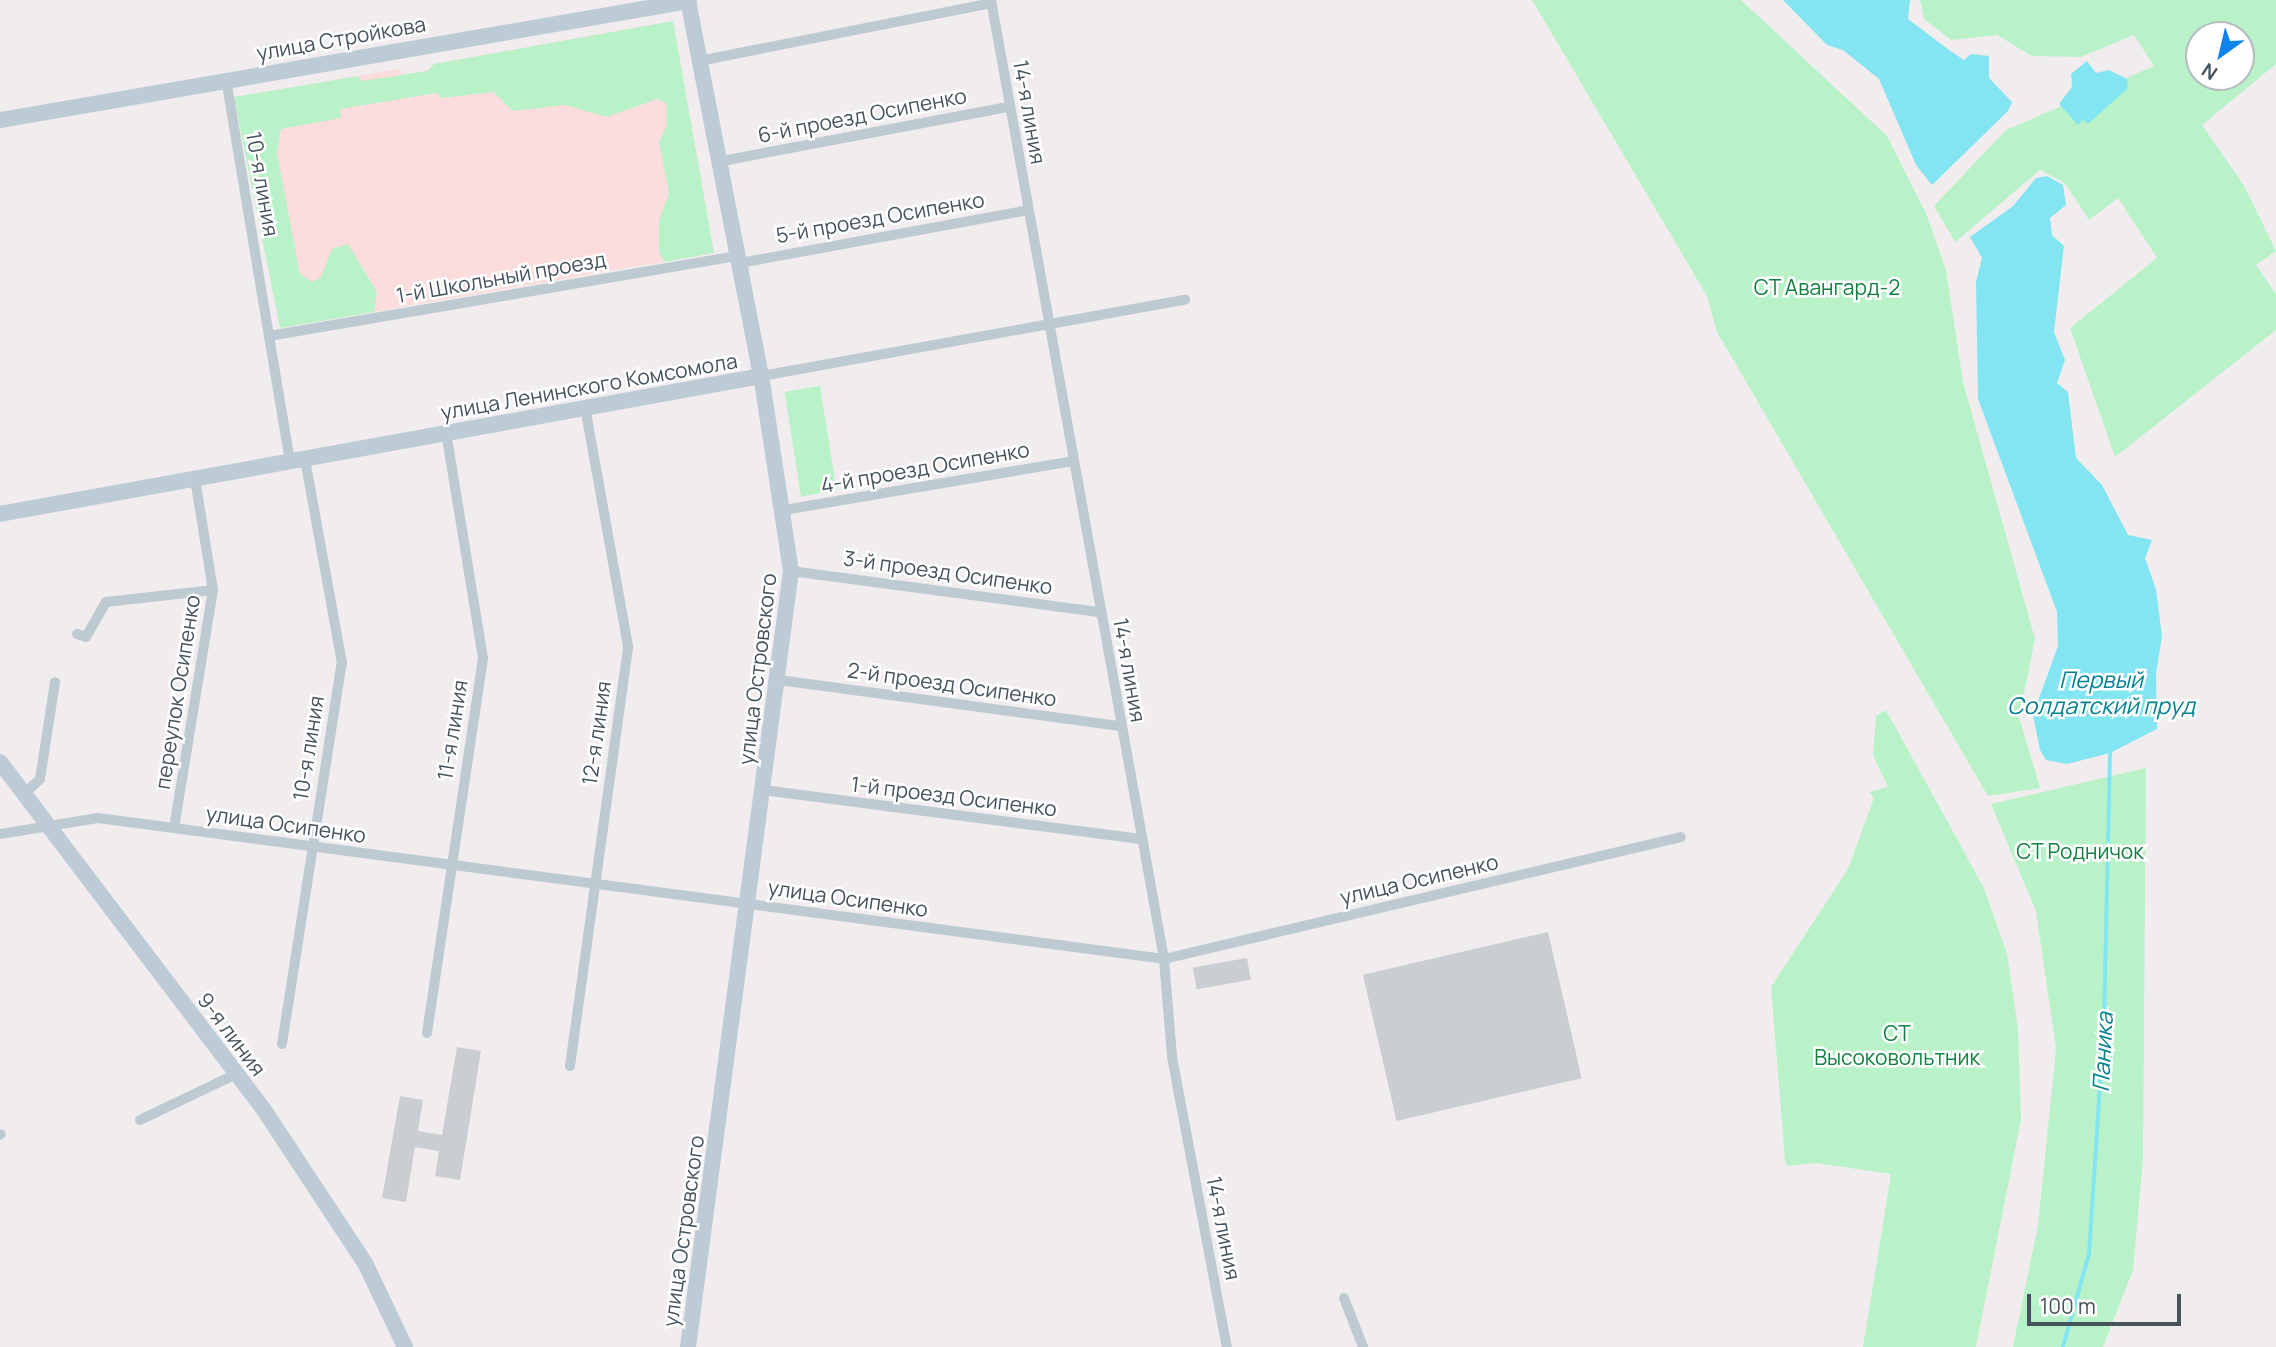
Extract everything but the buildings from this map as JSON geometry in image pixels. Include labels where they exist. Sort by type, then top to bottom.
[{"type":"street","name":"улица Островского","points":[[688,1347],[779,680],[791,571],[784,510],[761,376],[704,60],[689,1]]},
{"type":"street","name":"улица Стройкова","points":[[0,120],[689,1]]},
{"type":"street","points":[[704,60],[991,1]]},
{"type":"street","name":"14-я линия","points":[[991,1],[1046,324],[1164,960],[1172,1057],[1227,1347]]},
{"type":"street","name":"10-я линия","points":[[226,79],[269,336],[342,663],[282,1044]]},
{"type":"street","name":"6-й проезд Осипенко","points":[[722,161],[1009,107]]},
{"type":"street","name":"5-й проезд Осипенко","points":[[740,259],[1028,209]]},
{"type":"street","name":"1-й Школьный проезд","points":[[269,336],[740,259]]},
{"type":"street","name":"улица Ленинского Комсомола","points":[[0,514],[1185,300]]},
{"type":"street","name":"12-я линия","points":[[570,1066],[628,646],[585,407]]},
{"type":"street","name":"11-я линия","points":[[427,1033],[483,658],[446,433]]},
{"type":"street","name":"4-й проезд Осипенко","points":[[784,510],[1073,461]]},
{"type":"street","name":"переулок Осипенко","points":[[174,828],[213,590],[195,479]]},
{"type":"street","name":"3-й проезд Осипенко","points":[[791,571],[1100,612]]},
{"type":"street","points":[[77,634],[86,637],[106,603],[213,590]]},
{"type":"street","name":"2-й проезд Осипенко","points":[[779,680],[1120,726]]},
{"type":"street","points":[[24,794],[40,779],[55,682]]},
{"type":"street","name":"9-я линия","points":[[0,762],[236,1074],[365,1264],[405,1347]]},
{"type":"street","name":"1-й проезд Осипенко","points":[[763,790],[1141,839]]},
{"type":"street","name":"улица Осипенко","points":[[0,834],[47,824],[98,818],[1164,960],[1681,837]]},
{"type":"street","points":[[140,1120],[236,1074]]},
{"type":"street","points":[[1344,1298],[1363,1347]]},
{"type":"shaded area","points":[[673,21],[714,253],[280,328],[234,97],[398,69],[404,75],[428,71],[434,64]]},
{"type":"green space","name":"СТ Авангард-2","points":[[1532,0],[1741,0],[1887,136],[1926,213],[1946,270],[1963,382],[2035,639],[2019,717],[2040,788],[1988,796],[1717,332],[1707,296]]},
{"type":"green space","points":[[1920,0],[2276,0],[2276,64],[2255,81],[2255,21],[2185,21],[2185,91],[2243,91],[2202,125],[2243,184],[2276,251],[2256,265],[2276,294],[2276,330],[2115,457],[2070,328],[2157,258],[2118,198],[2089,220],[2065,183],[2040,170],[1955,242],[1934,206],[2006,130],[2154,66],[2134,35],[2081,57],[2032,56],[1997,35],[1951,40],[1924,19]]},
{"type":"green space","points":[[673,21],[714,253],[664,262],[659,253],[659,220],[669,194],[659,142],[667,125],[666,103],[657,99],[607,117],[565,105],[513,111],[493,92],[442,98],[436,93],[340,109],[341,118],[281,129],[277,153],[300,274],[312,282],[321,277],[332,249],[348,244],[377,292],[374,312],[280,328],[234,97],[359,76],[361,81],[428,71],[434,64]]},
{"type":"green space","points":[[820,386],[837,491],[801,496],[784,392]]},
{"type":"green space","name":"СТ Высоковольтник","points":[[1886,710],[1984,888],[2007,954],[2018,1028],[2021,1119],[1976,1347],[1863,1347],[1891,1174],[1816,1163],[1787,1166],[1785,1160],[1771,987],[1848,869],[1874,798],[1869,792],[1888,787],[1873,755],[1876,716]]},
{"type":"green space","name":"СТ Родничок","points":[[2146,768],[2143,1159],[2133,1270],[2103,1347],[2013,1347],[2038,1225],[2056,1049],[2036,911],[1991,804]]},
{"type":"water","points":[[1783,0],[1910,0],[1908,19],[1949,50],[1964,60],[1971,54],[1989,56],[1989,78],[2012,102],[2008,111],[1932,185],[1916,165],[1879,79],[1843,50],[1827,45]]},
{"type":"water","points":[[2087,61],[2096,73],[2109,70],[2127,79],[2128,88],[2088,124],[2083,120],[2078,125],[2059,104],[2072,87],[2071,74]]},
{"type":"water","name":"Первый Солдатский пруд","points":[[2047,176],[2063,185],[2066,205],[2050,218],[2052,235],[2064,246],[2054,332],[2065,360],[2057,383],[2068,392],[2076,458],[2102,485],[2128,535],[2152,540],[2145,558],[2156,589],[2162,636],[2156,674],[2157,729],[2110,753],[2067,764],[2046,760],[2040,750],[2033,715],[2058,646],[2057,612],[1978,399],[1976,282],[1982,258],[1970,237],[2013,206],[2036,178]]},
{"type":"waterway","name":"Паника","points":[[2063,1347],[2089,1254],[2104,1019],[2110,753]]}]
